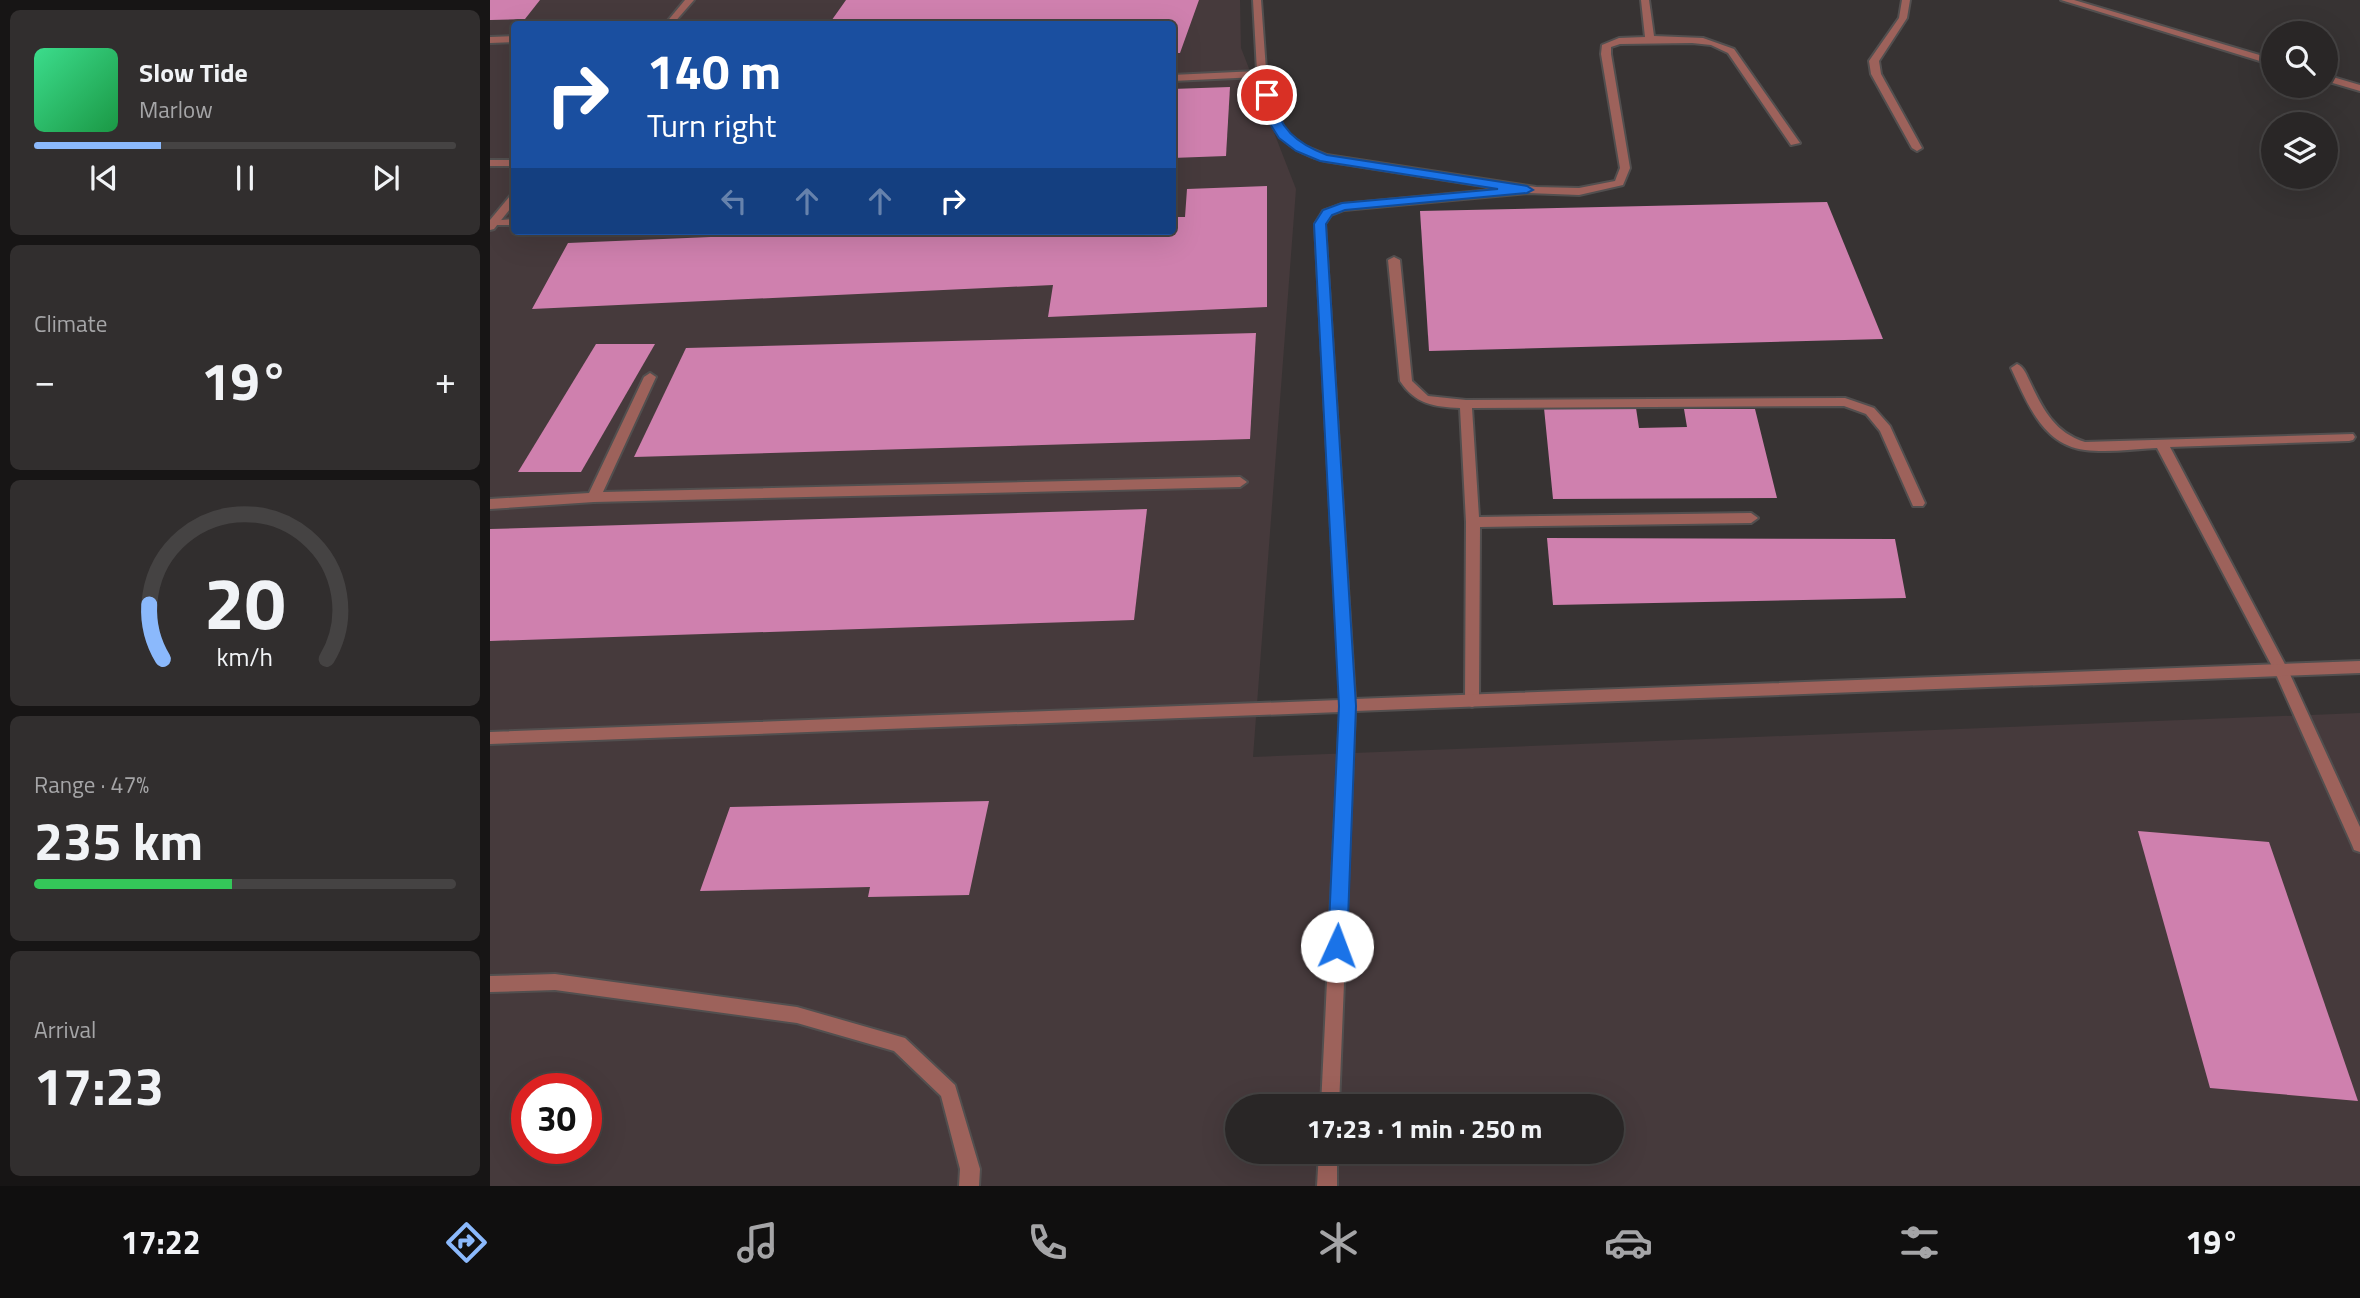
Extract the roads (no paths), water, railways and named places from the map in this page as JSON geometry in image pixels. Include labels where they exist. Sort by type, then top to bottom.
[{"type":"street","points":[[671,21],[690,0]]},
{"type":"street","points":[[1257,0],[1263,74],[1271,116],[1283,135],[1300,148],[1325,158],[1527,190]]},
{"type":"street","points":[[1646,0],[1650,39]]},
{"type":"street","points":[[1906,0],[1903,18],[1874,61],[1876,74],[1917,148]]},
{"type":"street","points":[[2064,0],[2261,58]]},
{"type":"street","points":[[490,40],[511,39]]},
{"type":"street","points":[[1331,1094],[1348,706],[1320,224],[1327,213],[1342,206],[1527,190],[1600,190],[1619,183],[1625,168],[1606,54],[1607,45],[1619,41],[1650,39],[1708,42],[1731,51],[1795,143]]},
{"type":"street","points":[[1176,78],[1263,74]]},
{"type":"street","points":[[2338,82],[2360,88]]},
{"type":"street","points":[[490,163],[511,163]]},
{"type":"street","points":[[492,225],[511,202]]},
{"type":"street","points":[[492,225],[511,222]]},
{"type":"street","points":[[1394,260],[1406,382],[1413,395],[1432,402],[1466,404],[1845,402],[1870,411],[1886,429],[1918,503]]},
{"type":"street","points":[[2017,368],[2052,433],[2066,442],[2085,446],[2349,437]]},
{"type":"street","points":[[594,497],[650,377]]},
{"type":"street","points":[[1466,404],[1473,522],[1472,701]]},
{"type":"street","points":[[2161,443],[2281,670],[2360,845]]},
{"type":"street","points":[[490,504],[594,497],[1240,482]]},
{"type":"street","points":[[1473,522],[1751,518]]},
{"type":"street","points":[[490,738],[2360,667]]},
{"type":"street","points":[[490,984],[555,982],[797,1015],[900,1044],[949,1091],[970,1169],[969,1186]]},
{"type":"street","points":[[1327,1186],[1328,1164]]}]
